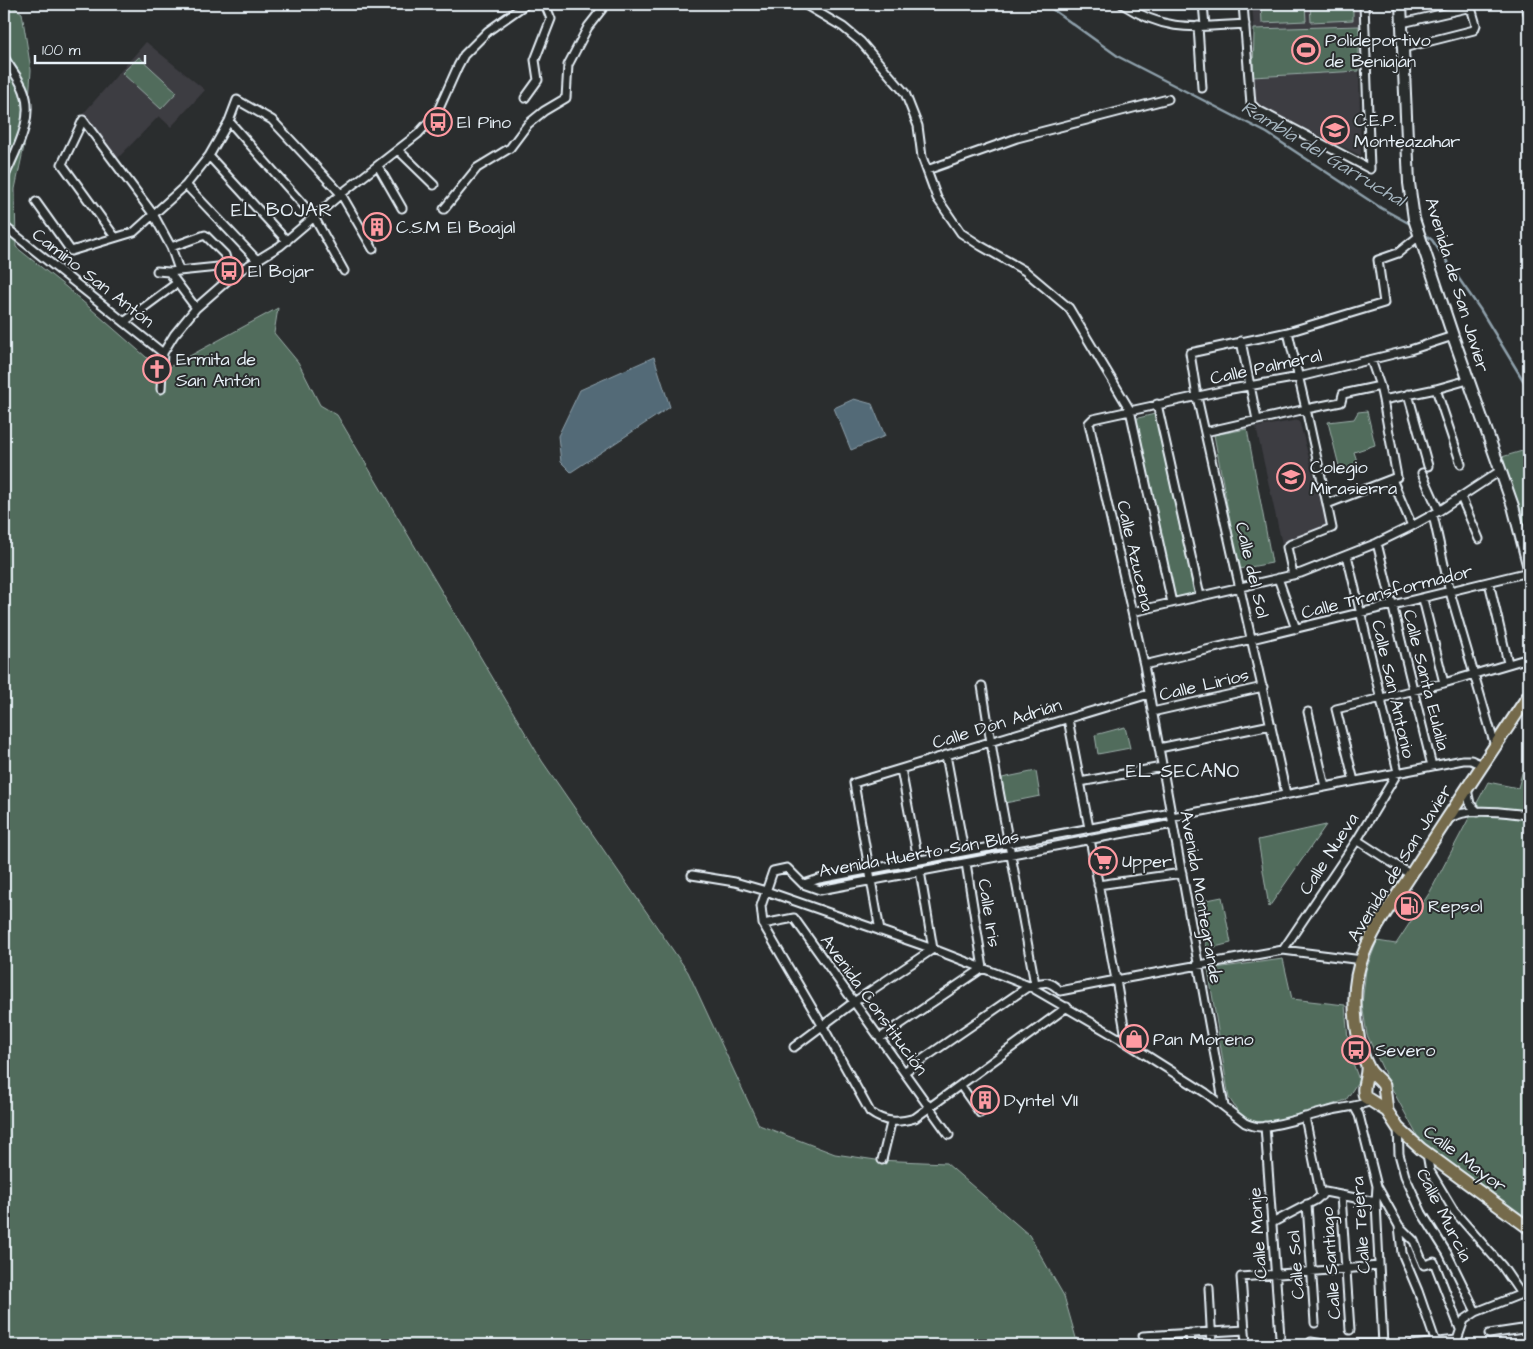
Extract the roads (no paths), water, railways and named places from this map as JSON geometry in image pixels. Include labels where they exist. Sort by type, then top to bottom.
[{"type":"main road","name":"Avenida de San Javier","points":[[1401,4],[1412,210],[1468,380],[1516,515],[1529,568]]},
{"type":"main road","name":"Avenida de San Javier","points":[[1364,1086],[1367,1067],[1358,1033],[1354,1003],[1357,974],[1362,960],[1376,930],[1529,694]]},
{"type":"main road","name":"Avenida de San Javier","points":[[1367,1067],[1379,1080]]},
{"type":"main road","points":[[1372,1079],[1379,1080],[1384,1086],[1384,1094],[1380,1100],[1371,1101],[1365,1097],[1364,1086],[1372,1079]]},
{"type":"main road","name":"Calle Mayor","points":[[1384,1094],[1387,1112]]},
{"type":"main road","name":"Calle Mayor","points":[[1371,1101],[1387,1112],[1398,1128],[1427,1154],[1529,1228]]},
{"type":"street","points":[[161,389],[163,354],[174,335],[196,308],[236,273],[286,241],[341,194],[418,134],[433,120],[441,107],[464,55],[498,22],[526,4]]},
{"type":"street","points":[[525,98],[538,80],[535,60],[551,19],[545,4]]},
{"type":"street","points":[[444,209],[477,168],[510,148],[528,124],[544,111],[566,98],[568,65],[588,27],[606,4]]},
{"type":"street","points":[[804,4],[843,27],[861,42],[905,93],[918,126],[922,157],[937,198],[960,233],[1025,271],[1069,308],[1130,410],[1172,603]]},
{"type":"street","points":[[1122,4],[1156,22],[1178,26],[1245,24]]},
{"type":"street","points":[[1202,88],[1201,26],[1203,4]]},
{"type":"street","points":[[1243,4],[1251,104],[1256,109],[1370,169],[1364,4]]},
{"type":"street","points":[[1525,4],[1529,16]]},
{"type":"street","points":[[1402,24],[1467,8],[1472,11],[1476,25],[1474,30],[1403,48]]},
{"type":"street","points":[[4,57],[24,90],[27,102],[24,128],[4,178]]},
{"type":"street","points":[[927,170],[1017,138],[1168,99]]},
{"type":"street","points":[[36,202],[71,251],[134,232],[186,185],[209,156],[229,121],[237,100],[272,120],[341,194],[373,249]]},
{"type":"street","points":[[115,237],[62,164],[83,120],[153,214],[171,247],[180,270]]},
{"type":"street","points":[[229,121],[314,217],[344,271]]},
{"type":"street","points":[[398,150],[434,185]]},
{"type":"street","points":[[209,156],[286,241]]},
{"type":"street","points":[[378,166],[402,208]]},
{"type":"street","points":[[186,185],[257,260]]},
{"type":"street","name":"Camino San Antón","points":[[4,226],[163,354]]},
{"type":"street","points":[[171,247],[205,235],[224,255],[228,266],[236,273]]},
{"type":"street","points":[[1257,420],[1241,341],[1288,332],[1384,303],[1378,260],[1398,253],[1419,236]]},
{"type":"street","points":[[157,271],[169,272],[228,266]]},
{"type":"street","points":[[169,272],[196,308]]},
{"type":"street","points":[[124,322],[177,283]]},
{"type":"street","points":[[1288,332],[1332,528],[1287,547],[1293,575]]},
{"type":"street","name":"Calle Palmeral","points":[[1089,426],[1090,420],[1093,419],[1250,385],[1299,377],[1410,350],[1453,336]]},
{"type":"street","name":"Calle del Sol","points":[[1241,341],[1190,353],[1197,397],[1286,794]]},
{"type":"street","points":[[1371,360],[1383,400],[1394,478],[1412,526]]},
{"type":"street","points":[[1383,400],[1468,380]]},
{"type":"street","points":[[1205,432],[1341,402],[1343,394],[1380,386]]},
{"type":"street","points":[[1436,389],[1461,464]]},
{"type":"street","points":[[1408,394],[1428,466]]},
{"type":"street","points":[[1157,404],[1200,596]]},
{"type":"street","name":"Calle Azucena","points":[[1089,426],[1149,694]]},
{"type":"street","points":[[1132,612],[1293,575],[1347,555],[1377,543],[1436,513],[1500,472]]},
{"type":"street","points":[[1422,474],[1436,513],[1450,592],[1495,746]]},
{"type":"street","points":[[1327,504],[1394,478]]},
{"type":"street","points":[[1462,497],[1479,539]]},
{"type":"street","name":"Calle Santa Eulalia","points":[[1377,543],[1432,766]]},
{"type":"street","name":"Calle San Antonio","points":[[1347,555],[1379,699],[1398,772]]},
{"type":"street","name":"Calle Transformador","points":[[1144,665],[1529,572]]},
{"type":"street","points":[[1278,578],[1296,629]]},
{"type":"street","points":[[1489,582],[1508,663]]},
{"type":"street","points":[[1422,598],[1444,683]]},
{"type":"street","points":[[1354,781],[1336,709],[1444,683],[1529,658]]},
{"type":"street","points":[[982,686],[1032,985]]},
{"type":"street","name":"Calle Lirios","points":[[1152,712],[1262,687]]},
{"type":"street","name":"Avenida Montegrande","points":[[1149,694],[1224,1106]]},
{"type":"street","name":"Calle Don Adrián","points":[[870,869],[854,783],[1149,694]]},
{"type":"street","points":[[1308,712],[1325,787]]},
{"type":"street","points":[[1068,719],[1089,828]]},
{"type":"street","points":[[1159,748],[1271,725]]},
{"type":"street","points":[[946,755],[964,852]]},
{"type":"street","name":"Avenida Huerto San Blas","points":[[803,884],[820,890],[1090,839],[1172,818],[1398,772],[1463,760],[1471,760],[1482,765]]},
{"type":"street","points":[[1080,782],[1162,767]]},
{"type":"street","points":[[901,769],[918,860]]},
{"type":"street","name":"Calle Nueva","points":[[1283,950],[1357,840],[1398,772]]},
{"type":"street","points":[[1467,787],[1470,804],[1478,812]]},
{"type":"street","points":[[1445,821],[1456,814],[1478,812],[1529,814]]},
{"type":"street","name":"Avenida Huerto San Blas","points":[[803,884],[870,869],[1089,828],[1172,818]]},
{"type":"street","points":[[1090,839],[1127,1044]]},
{"type":"street","points":[[1357,840],[1411,875]]},
{"type":"street","name":"Calle Iris","points":[[966,863],[983,968]]},
{"type":"street","points":[[803,884],[787,868],[773,871],[761,906],[763,924],[870,1112],[878,1118],[891,1122],[915,1118],[1067,1007]]},
{"type":"street","points":[[870,869],[880,930]]},
{"type":"street","points":[[920,871],[933,949]]},
{"type":"street","points":[[1098,885],[1182,873]]},
{"type":"street","points":[[692,875],[735,882],[766,891],[1032,985],[1224,1106],[1245,1123],[1256,1127],[1356,1105],[1360,1106],[1371,1101]]},
{"type":"street","name":"Avenida Constitución","points":[[763,924],[794,918],[949,1134]]},
{"type":"street","points":[[794,1047],[854,1002],[933,949]]},
{"type":"street","points":[[904,1072],[1032,985],[1045,982],[1053,983],[1060,991],[1283,950],[1362,960]]},
{"type":"street","points":[[880,1038],[983,968]]},
{"type":"street","points":[[961,1086],[980,1113]]},
{"type":"street","points":[[1356,1105],[1364,1086]]},
{"type":"street","name":"Calle Tejera","points":[[1356,1105],[1377,1186],[1376,1202],[1383,1345]]},
{"type":"street","points":[[1305,1117],[1321,1196]]},
{"type":"street","points":[[882,1160],[891,1122]]},
{"type":"street","name":"Calle Monje","points":[[1265,1126],[1280,1337]]},
{"type":"street","name":"Calle Murcia","points":[[1398,1128],[1399,1154],[1405,1176],[1422,1213],[1447,1253],[1476,1312]]},
{"type":"street","points":[[1427,1154],[1430,1171],[1454,1211],[1464,1225],[1502,1266],[1521,1294]]},
{"type":"street","points":[[1377,1186],[1399,1226],[1414,1241],[1424,1265],[1434,1262],[1460,1330]]},
{"type":"street","points":[[1272,1223],[1325,1192],[1376,1202]]},
{"type":"street","name":"Calle Santiago","points":[[1341,1195],[1350,1330]]},
{"type":"street","name":"Calle Sol","points":[[1307,1204],[1315,1323]]},
{"type":"street","points":[[1399,1226],[1402,1253],[1418,1291],[1436,1343]]},
{"type":"street","points":[[1246,1345],[1241,1277],[1379,1266]]},
{"type":"street","points":[[1209,1288],[1212,1345]]},
{"type":"street","points":[[1416,1345],[1457,1340],[1464,1320],[1476,1312],[1529,1291]]},
{"type":"street","points":[[1489,1334],[1529,1328]]},
{"type":"street","points":[[1143,1336],[1246,1330]]},
{"type":"street","points":[[1190,1333],[1191,1345]]},
{"type":"street","points":[[1311,1342],[1383,1345]]},
{"type":"water","points":[[654,357],[670,407],[571,472],[561,462],[558,436],[580,390]]},
{"type":"water","points":[[854,399],[872,404],[885,436],[851,450],[834,408]]},
{"type":"waterway","name":"Rambla del Garruchal","points":[[1045,4],[1119,57],[1267,133],[1381,208],[1412,225]]},
{"type":"waterway","name":"Rambla del Garruchal","points":[[1422,232],[1432,240],[1480,309],[1529,390]]},
{"type":"place","name":"Polideportivo de Beniaján","points":[[1306,50]]},
{"type":"place","name":"El Pino","points":[[438,122]]},
{"type":"place","name":"C.E.P. Monteazahar","points":[[1335,130]]},
{"type":"place","name":"C.S.M El Boajal","points":[[377,227]]},
{"type":"place","name":"El Bojar","points":[[229,271]]},
{"type":"place","name":"Ermita de San Antón","points":[[157,369]]},
{"type":"place","name":"Colegio Mirasierra","points":[[1291,477]]},
{"type":"place","name":"Upper","points":[[1103,861]]},
{"type":"place","name":"Repsol","points":[[1409,906]]},
{"type":"place","name":"Pan Moreno","points":[[1134,1039]]},
{"type":"place","name":"Severo","points":[[1356,1050]]},
{"type":"place","name":"Dyntel VII","points":[[985,1100]]},
{"type":"district","name":"EL BOJAR","points":[[282,210]]},
{"type":"district","name":"EL SECANO","points":[[1183,771]]}]
